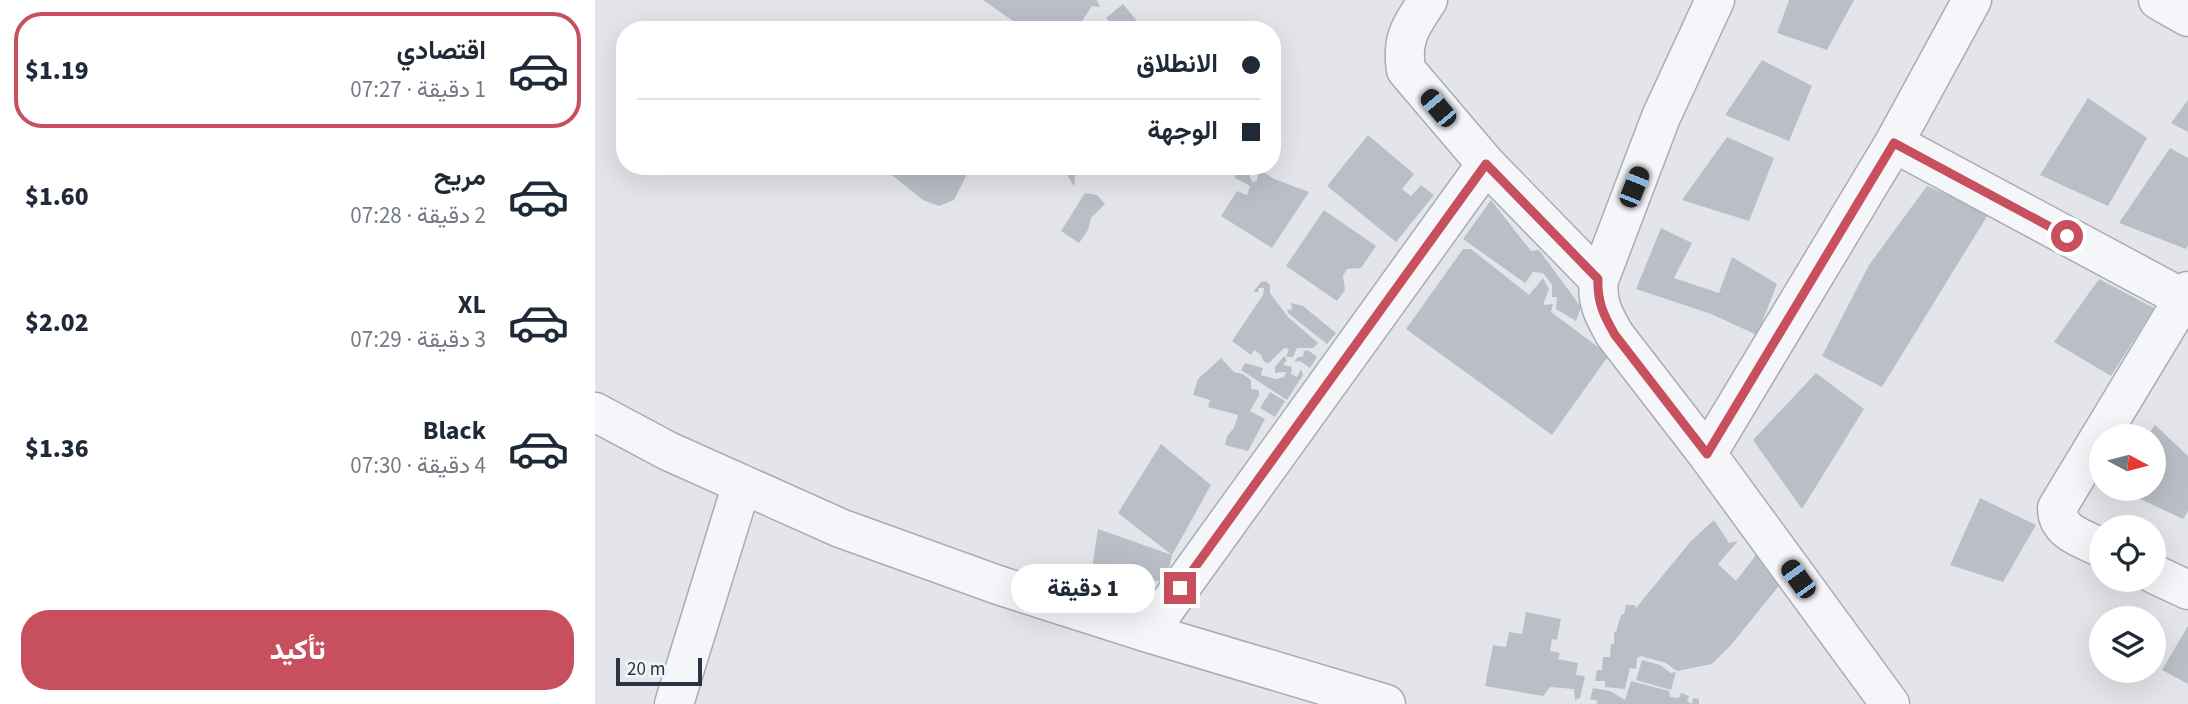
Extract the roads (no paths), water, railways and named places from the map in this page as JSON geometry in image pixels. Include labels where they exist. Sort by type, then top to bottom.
[{"type":"street","points":[[1428,0],[1411,26],[1403,50],[1406,70],[1486,164],[1598,279]]},
{"type":"street","points":[[1715,0],[1661,117],[1598,279],[1597,296],[1602,314],[1615,335],[1707,454],[1890,704]]},
{"type":"street","points":[[1707,454],[1894,143],[1972,0]]},
{"type":"street","points":[[2158,0],[2188,17]]},
{"type":"street","points":[[1894,143],[2186,297],[2057,508],[2057,518],[2062,526],[2089,541]]},
{"type":"street","points":[[1148,633],[1486,164]]},
{"type":"street","points":[[595,412],[668,451],[840,528],[998,585],[1386,704]]},
{"type":"street","points":[[674,704],[742,484]]},
{"type":"street","points":[[2166,580],[2188,590]]}]
